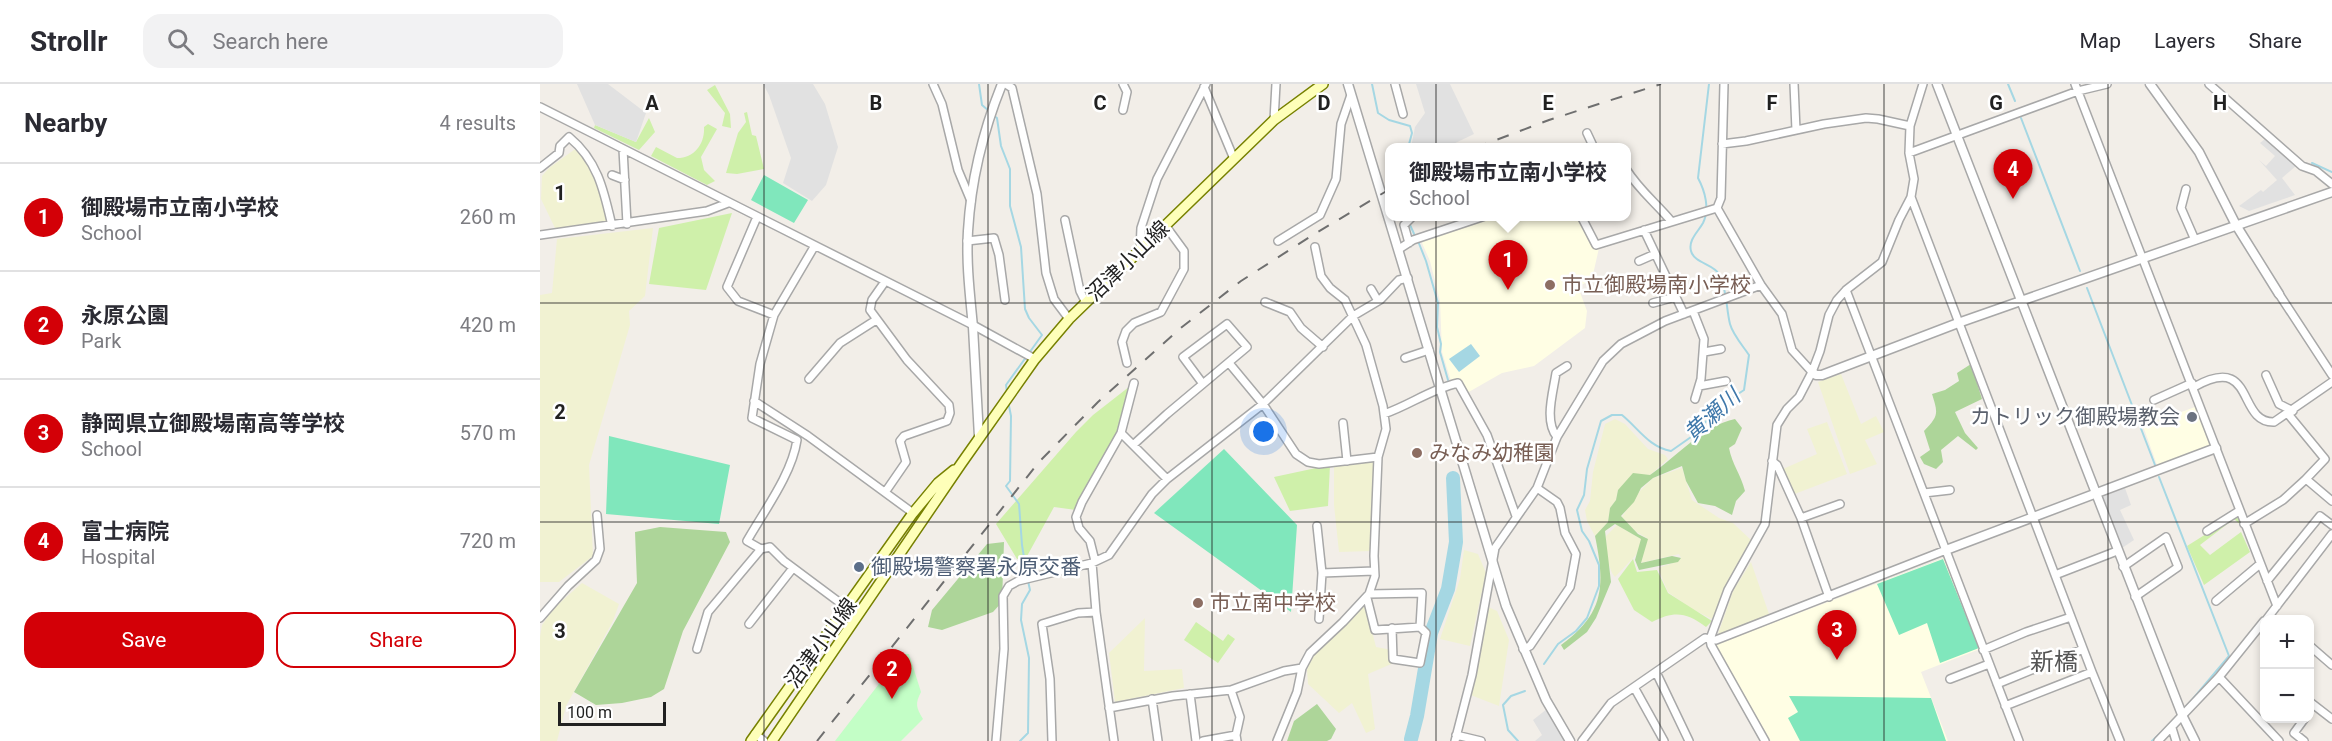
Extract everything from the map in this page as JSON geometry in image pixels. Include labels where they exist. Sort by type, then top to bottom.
[{"type":"main road","name":"沼津小山線","points":[[772,741],[1035,359],[1086,303],[1274,120],[1323,84]]},
{"type":"main road","name":"沼津小山線","points":[[753,738],[913,513],[938,483],[961,464]]},
{"type":"street","points":[[933,84],[942,104],[958,170],[970,201]]},
{"type":"street","points":[[980,437],[967,241],[970,201],[981,144],[989,116],[1004,84],[1012,88],[1037,194],[1046,273],[1054,298],[1069,320]]},
{"type":"street","points":[[1123,110],[1127,92],[1124,84]]},
{"type":"street","points":[[1274,120],[1276,84]]},
{"type":"street","points":[[1348,84],[1385,204]]},
{"type":"street","points":[[1395,84],[1404,114]]},
{"type":"street","points":[[1584,221],[1596,245],[1714,209],[1721,198],[1724,84]]},
{"type":"street","points":[[1794,84],[1796,130]]},
{"type":"street","points":[[1765,741],[1711,645],[1710,639],[1728,590],[1765,524],[1772,461],[1778,425],[1782,416],[1799,397],[1812,372],[1821,351],[1829,315],[1837,300],[1846,290],[1882,262],[1911,197],[1914,179],[1909,153],[1910,126],[1923,84]]},
{"type":"street","points":[[1937,84],[2135,597],[2183,717],[2195,741]]},
{"type":"street","points":[[1909,153],[2077,88],[2107,84]]},
{"type":"street","points":[[2150,84],[2199,152],[2236,225],[2332,375]]},
{"type":"street","points":[[2210,84],[2302,166],[2316,171],[2332,184]]},
{"type":"street","points":[[1205,85],[1234,159]]},
{"type":"street","points":[[1140,250],[1141,228],[1157,179],[1205,85]]},
{"type":"street","points":[[2077,88],[2277,606]]},
{"type":"street","points":[[1278,241],[1320,215],[1336,179],[1341,124],[1351,95]]},
{"type":"street","points":[[540,107],[1035,359]]},
{"type":"street","points":[[1722,144],[1866,118],[1878,118],[1910,126]]},
{"type":"street","points":[[1587,133],[1592,143]]},
{"type":"street","points":[[540,168],[559,153],[560,146],[569,137],[582,147],[595,166],[603,184],[612,226]]},
{"type":"street","points":[[623,149],[627,224]]},
{"type":"street","points":[[612,175],[625,180]]},
{"type":"street","points":[[1631,176],[1649,200],[1671,221]]},
{"type":"street","points":[[2186,189],[2181,208],[2195,240]]},
{"type":"street","points":[[1714,209],[1761,285],[1782,314],[1792,350],[1812,372],[1822,375],[1871,354],[2332,192]]},
{"type":"street","points":[[1911,197],[2091,672],[2120,741]]},
{"type":"street","points":[[540,235],[707,211],[728,203]]},
{"type":"street","points":[[757,217],[727,287],[738,300],[774,315]]},
{"type":"street","points":[[1065,220],[1080,291],[1086,303]]},
{"type":"street","points":[[1390,221],[1506,606],[1546,700],[1570,741]]},
{"type":"street","points":[[1408,221],[1404,225],[1411,241]]},
{"type":"street","points":[[1399,249],[1411,241],[1470,221]]},
{"type":"street","points":[[1126,363],[1122,342],[1126,331],[1134,323],[1161,312],[1184,269],[1184,250],[1165,225]]},
{"type":"street","points":[[1644,230],[1684,314]]},
{"type":"street","points":[[967,241],[994,238],[999,255],[1005,300]]},
{"type":"street","points":[[761,549],[747,541],[776,492],[795,452],[797,440],[752,418],[760,364],[774,315],[814,247]]},
{"type":"street","points":[[1277,741],[1297,692],[1302,668],[1310,653],[1368,596],[1375,576],[1378,457],[1386,429],[1384,414],[1366,345],[1345,300],[1330,288],[1321,276],[1315,247]]},
{"type":"street","points":[[1639,261],[1655,254]]},
{"type":"street","points":[[996,741],[1004,649],[1003,596],[1009,586],[1018,581],[1094,562],[1109,555],[1152,495],[1167,479],[1263,404],[1353,316],[1378,301],[1399,280],[1408,278]]},
{"type":"street","points":[[884,283],[872,300],[870,310],[907,360],[943,396],[949,405],[950,413],[947,421],[904,436],[900,441],[906,462],[886,491]]},
{"type":"street","points":[[1481,741],[1456,738],[1472,675],[1495,549],[1537,488],[1557,437],[1603,361],[1621,344],[1665,321],[1761,285]]},
{"type":"street","points":[[1371,289],[1378,301]]},
{"type":"street","points":[[1846,290],[2019,741]]},
{"type":"street","points":[[1653,303],[1675,297]]},
{"type":"street","points":[[1265,302],[1290,312],[1300,328],[1323,347]]},
{"type":"street","points":[[1693,311],[1704,339],[1699,387],[1695,399]]},
{"type":"street","points":[[809,379],[840,343],[876,320]]},
{"type":"street","points":[[1133,445],[1247,347],[1227,324],[1183,357],[1203,384]]},
{"type":"street","points":[[1704,352],[1721,349]]},
{"type":"street","points":[[1405,358],[1429,350]]},
{"type":"street","points":[[1229,363],[1263,404],[1296,454],[1308,462],[1319,464],[1378,457]]},
{"type":"street","points":[[1557,437],[1551,430],[1550,408],[1556,373],[1567,366]]},
{"type":"street","points":[[2244,524],[2283,500],[2325,459],[2290,413],[2279,404],[2266,375]]},
{"type":"street","points":[[2154,400],[2214,378],[2229,377],[2238,384],[2253,409],[2264,419],[2274,422],[2332,382]]},
{"type":"street","points":[[1699,387],[1726,381]]},
{"type":"street","points":[[1114,741],[1096,612],[1094,562],[1090,541],[1079,528],[1076,517],[1121,433],[1134,383]]},
{"type":"street","points":[[1384,414],[1407,406],[1440,388],[1458,383],[1487,435],[1516,516]]},
{"type":"street","points":[[754,401],[808,436],[913,513]]},
{"type":"street","points":[[1343,423],[1347,460]]},
{"type":"street","points":[[1121,433],[1167,479]]},
{"type":"street","points":[[1582,741],[1611,703],[1705,638],[1716,640],[2216,448]]},
{"type":"street","points":[[1772,461],[1777,465],[1801,518],[1829,597]]},
{"type":"street","points":[[2306,479],[2332,501]]},
{"type":"street","points":[[1524,649],[1530,646],[1570,587],[1576,554],[1565,532],[1557,502],[1537,488]]},
{"type":"street","points":[[1924,493],[1950,489]]},
{"type":"street","points":[[1801,518],[1840,504]]},
{"type":"street","points":[[2207,531],[2239,510]]},
{"type":"street","points":[[540,618],[568,586],[596,560],[600,549],[597,515]]},
{"type":"street","points":[[2267,581],[2320,516],[2332,525]]},
{"type":"street","points":[[1317,526],[1322,573],[1319,619]]},
{"type":"street","points":[[2269,615],[2332,534]]},
{"type":"street","points":[[2124,567],[2166,537],[2178,567],[2135,597]]},
{"type":"street","points":[[697,649],[708,612],[761,549],[770,547],[847,608]]},
{"type":"street","points":[[2055,575],[2117,551]]},
{"type":"street","points":[[2216,601],[2260,564]]},
{"type":"street","points":[[749,624],[793,567]]},
{"type":"street","points":[[1322,573],[1374,571]]},
{"type":"street","points":[[1368,596],[1422,593],[1420,627]]},
{"type":"street","points":[[1368,596],[1375,630],[1392,628],[1420,627],[1426,633],[1420,663],[1393,659],[1392,628]]},
{"type":"street","points":[[1052,741],[1050,679],[1042,624],[1078,613],[1096,612]]},
{"type":"street","points":[[1983,650],[2071,617]]},
{"type":"street","points":[[2158,741],[2260,633]]},
{"type":"street","points":[[1996,684],[2083,649]]},
{"type":"street","points":[[2314,649],[2332,665]]},
{"type":"street","points":[[1950,679],[1989,664]]},
{"type":"street","points":[[1109,708],[1152,699],[1231,690],[1284,671],[1302,668]]},
{"type":"street","points":[[1656,672],[1689,741]]},
{"type":"street","points":[[2005,706],[2091,672]]},
{"type":"street","points":[[2219,677],[2279,741]]},
{"type":"street","points":[[1634,687],[1664,741]]},
{"type":"street","points":[[1203,741],[1236,738],[1240,717],[1231,690]]},
{"type":"street","points":[[1190,694],[1196,741]]},
{"type":"street","points":[[1152,699],[1158,741]]},
{"type":"street","points":[[2314,709],[2332,719]]},
{"type":"street","points":[[2301,723],[2294,733],[2304,741]]},
{"type":"street","points":[[2172,728],[2176,741]]},
{"type":"street","points":[[753,738],[764,741]]},
{"type":"shaded area","points":[[577,84],[608,84],[646,113],[636,142],[595,125]]},
{"type":"shaded area","points":[[763,84],[813,84],[825,104],[838,147],[826,185],[812,201],[783,183],[791,158]]},
{"type":"shaded area","points":[[1416,84],[1450,84],[1474,134],[1455,143],[1412,143],[1415,127],[1425,113]]},
{"type":"shaded area","points":[[2265,139],[2296,166],[2282,178],[2295,195],[2249,211],[2239,206],[2261,190],[2263,192],[2277,180],[2259,160],[2266,166],[2275,156],[2260,143]]},
{"type":"shaded area","points":[[578,147],[605,182],[612,208],[611,226],[555,228],[541,199],[542,176],[549,168]]},
{"type":"shaded area","points":[[1484,221],[1580,221],[1593,247],[1599,248],[1592,279],[1578,287],[1587,311],[1585,328],[1534,366],[1502,373],[1467,393],[1459,379],[1451,381],[1442,352],[1440,301],[1430,261],[1422,243],[1425,239]]},
{"type":"shaded area","points":[[653,228],[645,296],[629,311],[630,325],[589,465],[593,556],[559,582],[540,582],[540,295],[552,293],[557,239]]},
{"type":"shaded area","points":[[1841,374],[1861,424],[1876,416],[1884,432],[1865,440],[1877,464],[1850,474],[1818,382]]},
{"type":"shaded area","points":[[2195,407],[2210,445],[2157,465],[2143,426]]},
{"type":"shaded area","points":[[1615,419],[1625,424],[1648,449],[1665,455],[1668,459],[1650,475],[1644,475],[1618,490],[1616,500],[1610,508],[1608,522],[1595,536],[1587,521],[1585,510],[1590,501],[1593,472],[1605,424]]},
{"type":"shaded area","points":[[1827,422],[1847,474],[1792,495],[1783,469],[1817,454],[1807,429]]},
{"type":"shaded area","points":[[1374,462],[1371,551],[1339,552],[1334,505],[1334,466]]},
{"type":"shaded area","points":[[1682,468],[1692,500],[1719,518],[1733,523],[1752,541],[1733,573],[1712,619],[1692,609],[1668,592],[1658,568],[1681,558],[1679,554],[1640,563],[1647,538],[1635,531],[1622,517],[1637,494],[1653,478]]},
{"type":"shaded area","points":[[2125,488],[2131,505],[2120,510],[2134,540],[2122,548],[2101,497]]},
{"type":"shaded area","points":[[1617,525],[1641,539],[1641,544],[1636,555],[1615,577],[1607,560],[1606,536]]},
{"type":"shaded area","points":[[1464,550],[1478,554],[1486,573],[1470,646],[1440,639],[1460,579]]},
{"type":"shaded area","points":[[1944,558],[1980,649],[1921,672],[1948,741],[1771,741],[1715,645]]},
{"type":"shaded area","points":[[1751,562],[1769,614],[1731,632],[1718,634],[1733,591]]},
{"type":"shaded area","points":[[582,583],[619,604],[613,621],[566,706],[557,741],[540,741],[542,625],[554,608]]},
{"type":"shaded area","points":[[1364,601],[1376,647],[1392,650],[1396,662],[1368,674],[1375,729],[1366,733],[1352,703],[1339,713],[1308,684],[1307,670],[1312,653]]},
{"type":"shaded area","points":[[1486,606],[1497,611],[1509,640],[1499,706],[1468,694]]},
{"type":"shaded area","points":[[1145,618],[1144,671],[1182,669],[1184,688],[1115,702],[1109,653]]},
{"type":"shaded area","points":[[1547,709],[1565,741],[1535,741],[1542,735],[1533,720]]},
{"type":"green space","points":[[715,85],[730,114],[731,128],[722,126],[725,113],[707,90]]},
{"type":"green space","points":[[747,112],[764,169],[737,174],[726,173],[738,133],[746,122],[744,113]]},
{"type":"green space","points":[[649,118],[655,132],[639,150],[594,128],[595,125],[636,142]]},
{"type":"green space","points":[[708,124],[717,129],[701,157],[704,170],[715,181],[707,185],[651,156],[656,147],[677,158],[689,155],[698,149],[703,139],[704,127]]},
{"type":"green space","points":[[764,175],[808,200],[794,223],[751,200]]},
{"type":"green space","points":[[732,213],[706,290],[649,284],[659,228]]},
{"type":"green space","points":[[1971,364],[1982,399],[1955,412],[1965,433],[1978,448],[1976,450],[1958,436],[1941,450],[1943,462],[1936,469],[1924,464],[1920,457],[1930,450],[1924,431],[1936,414],[1932,394],[1945,390],[1959,381],[1957,373]]},
{"type":"green space","points":[[1134,383],[1120,429],[1076,510],[1054,507],[1026,558],[1017,559],[996,524],[1076,432],[1093,415]]},
{"type":"green space","points":[[1735,419],[1742,428],[1735,444],[1729,448],[1745,491],[1736,501],[1732,515],[1715,506],[1698,503],[1686,481],[1682,466],[1653,478],[1641,488],[1634,502],[1621,516],[1638,534],[1648,539],[1641,563],[1672,556],[1681,558],[1678,562],[1639,570],[1635,560],[1641,539],[1615,524],[1605,531],[1611,582],[1596,618],[1587,632],[1564,650],[1561,645],[1576,633],[1594,609],[1600,584],[1595,536],[1608,522],[1610,508],[1616,500],[1618,490],[1633,473],[1650,475],[1701,435],[1724,422]]},
{"type":"green space","points":[[609,436],[730,465],[719,524],[606,514]]},
{"type":"green space","points":[[1224,449],[1297,525],[1291,612],[1154,513]]},
{"type":"green space","points":[[1330,465],[1328,506],[1290,511],[1274,477]]},
{"type":"green space","points":[[2238,514],[2243,527],[2234,519],[2200,545],[2210,555],[2241,532],[2250,552],[2204,585],[2187,546]]},
{"type":"green space","points":[[660,527],[726,532],[730,542],[683,631],[664,689],[651,697],[596,705],[574,692],[637,583],[635,532]]},
{"type":"green space","points":[[1004,542],[1002,602],[993,612],[942,630],[928,627],[932,610],[987,544]]},
{"type":"green space","points":[[1633,559],[1637,572],[1657,570],[1668,593],[1712,621],[1706,627],[1692,618],[1673,615],[1652,622],[1634,610],[1618,579]]},
{"type":"green space","points":[[1943,559],[1979,648],[1940,663],[1927,623],[1899,635],[1877,584]]},
{"type":"green space","points":[[1196,622],[1223,641],[1228,634],[1235,639],[1218,663],[1184,640]]},
{"type":"green space","points":[[902,654],[909,654],[921,692],[917,706],[923,719],[901,741],[835,741]]},
{"type":"green space","points":[[1789,696],[1931,698],[1946,741],[1800,741],[1788,718],[1798,712]]},
{"type":"green space","points":[[1317,704],[1336,729],[1331,739],[1327,741],[1287,741],[1294,721]]},
{"type":"water","points":[[1471,344],[1480,356],[1459,372],[1449,359]]},
{"type":"waterway","points":[[979,84],[982,105],[989,111]]},
{"type":"waterway","points":[[1372,84],[1378,113],[1389,120],[1410,126],[1412,133],[1409,143]]},
{"type":"waterway","name":"黄瀬川","points":[[1544,664],[1558,644],[1576,631],[1587,618],[1599,586],[1599,565],[1582,531],[1577,510],[1584,495],[1587,469],[1601,421],[1612,415],[1622,415],[1650,442],[1671,451],[1691,437],[1723,404],[1744,390],[1749,355],[1731,328],[1722,280],[1716,271],[1693,255],[1690,247],[1703,223],[1706,212],[1705,194],[1698,178],[1709,84]]},
{"type":"waterway","points":[[2008,84],[2015,101]]},
{"type":"waterway","points":[[993,115],[997,118],[1001,146],[1010,169],[1010,206],[1021,247],[1025,309],[1042,335],[1006,385],[1007,393]]},
{"type":"waterway","points":[[2021,118],[2080,271]]},
{"type":"waterway","points":[[2312,163],[2332,172]]},
{"type":"waterway","points":[[1410,225],[1415,236]]},
{"type":"waterway","points":[[1418,241],[1438,303],[1437,327],[1441,344],[1440,352],[1448,380]]},
{"type":"waterway","points":[[2087,288],[2155,465]]},
{"type":"waterway","points":[[1008,401],[1011,416],[1010,481],[1006,486],[1019,504],[1027,576]]},
{"type":"waterway","points":[[2159,477],[2229,656],[2186,707]]},
{"type":"waterway","name":"黄瀬川","points":[[1411,739],[1431,633],[1448,589],[1456,542],[1453,478]]},
{"type":"waterway","points":[[1020,741],[1028,733],[1029,658],[1021,620],[1022,604],[1030,590],[1028,581]]},
{"type":"waterway","name":"黄瀬川","points":[[1518,741],[1508,730],[1503,705],[1511,696],[1525,691]]},
{"type":"waterway","points":[[2152,741],[2166,728]]},
{"type":"railway","points":[[1488,143],[1549,120],[1661,84]]},
{"type":"railway","points":[[817,741],[1039,462],[1098,402],[1182,327],[1241,281],[1385,192]]},
{"type":"place","name":"富士病院","points":[[2013,199]]},
{"type":"place","name":"市立御殿場南小学校","points":[[1550,285]]},
{"type":"place","name":"御殿場市立南小学校","points":[[1508,290]]},
{"type":"place","name":"カトリック御殿場教会","points":[[2192,417]]},
{"type":"place","name":"みなみ幼稚園","points":[[1417,453]]},
{"type":"place","name":"御殿場警察署永原交番","points":[[859,567]]},
{"type":"place","name":"市立南中学校","points":[[1198,603]]},
{"type":"place","name":"静岡県立御殿場南高等学校","points":[[1837,660]]},
{"type":"place","name":"永原公園","points":[[892,699]]},
{"type":"district","name":"新橋","points":[[2054,662]]}]
